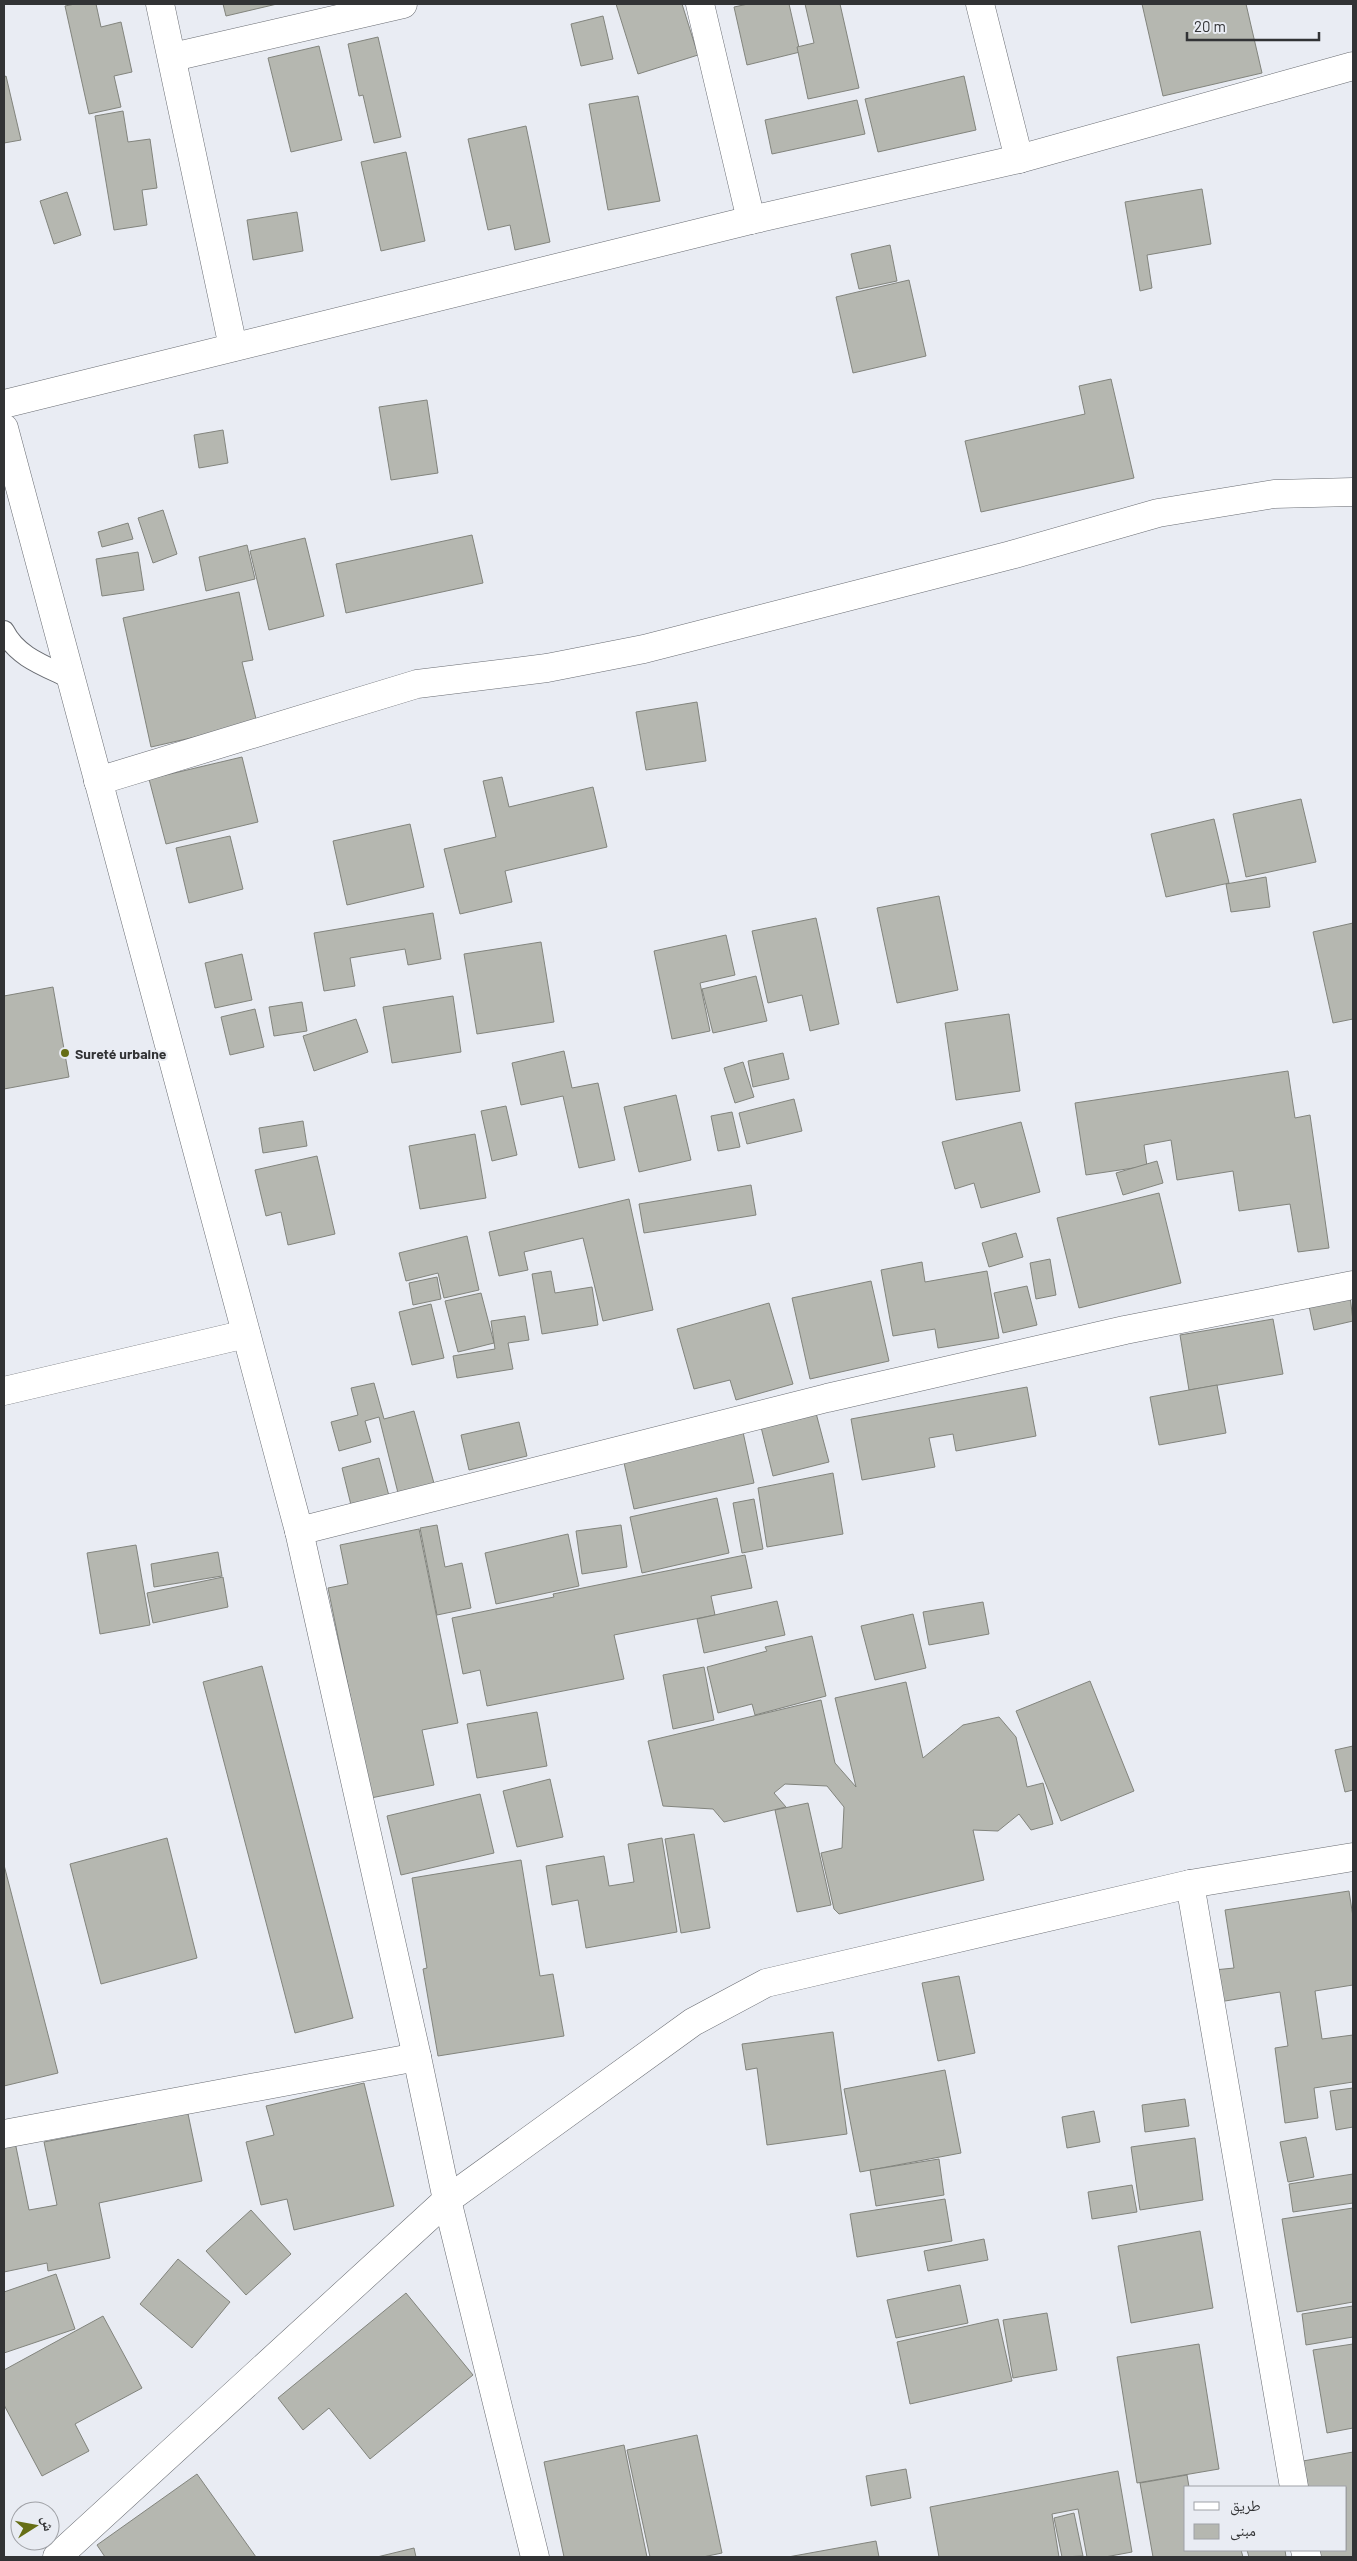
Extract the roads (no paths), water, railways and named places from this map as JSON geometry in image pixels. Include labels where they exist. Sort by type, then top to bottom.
[{"type":"street","points":[[160,4],[173,57],[233,347]]},
{"type":"street","points":[[173,57],[403,4]]},
{"type":"street","points":[[700,4],[751,220]]},
{"type":"street","points":[[980,4],[1019,159]]},
{"type":"street","points":[[4,404],[751,220],[1019,159],[1353,66]]},
{"type":"street","points":[[6,444],[299,1531],[417,2057],[446,2200],[536,2557]]},
{"type":"street","points":[[98,781],[417,684],[547,668],[644,649],[1011,555],[1158,513],[1274,494],[1353,492]]},
{"type":"street","points":[[299,1531],[827,1398],[1124,1330],[1353,1285]]},
{"type":"street","points":[[4,1390],[246,1334]]},
{"type":"street","points":[[57,2557],[446,2200],[693,2022],[766,1984],[1190,1884],[1353,1858]]},
{"type":"street","points":[[1190,1884],[1294,2486]]},
{"type":"street","points":[[4,2134],[417,2057]]},
{"type":"lane","points":[[4,631],[18,650],[26,656],[70,678]]},
{"type":"place","name":"Sureté urbaine","points":[[65,1053]]}]
